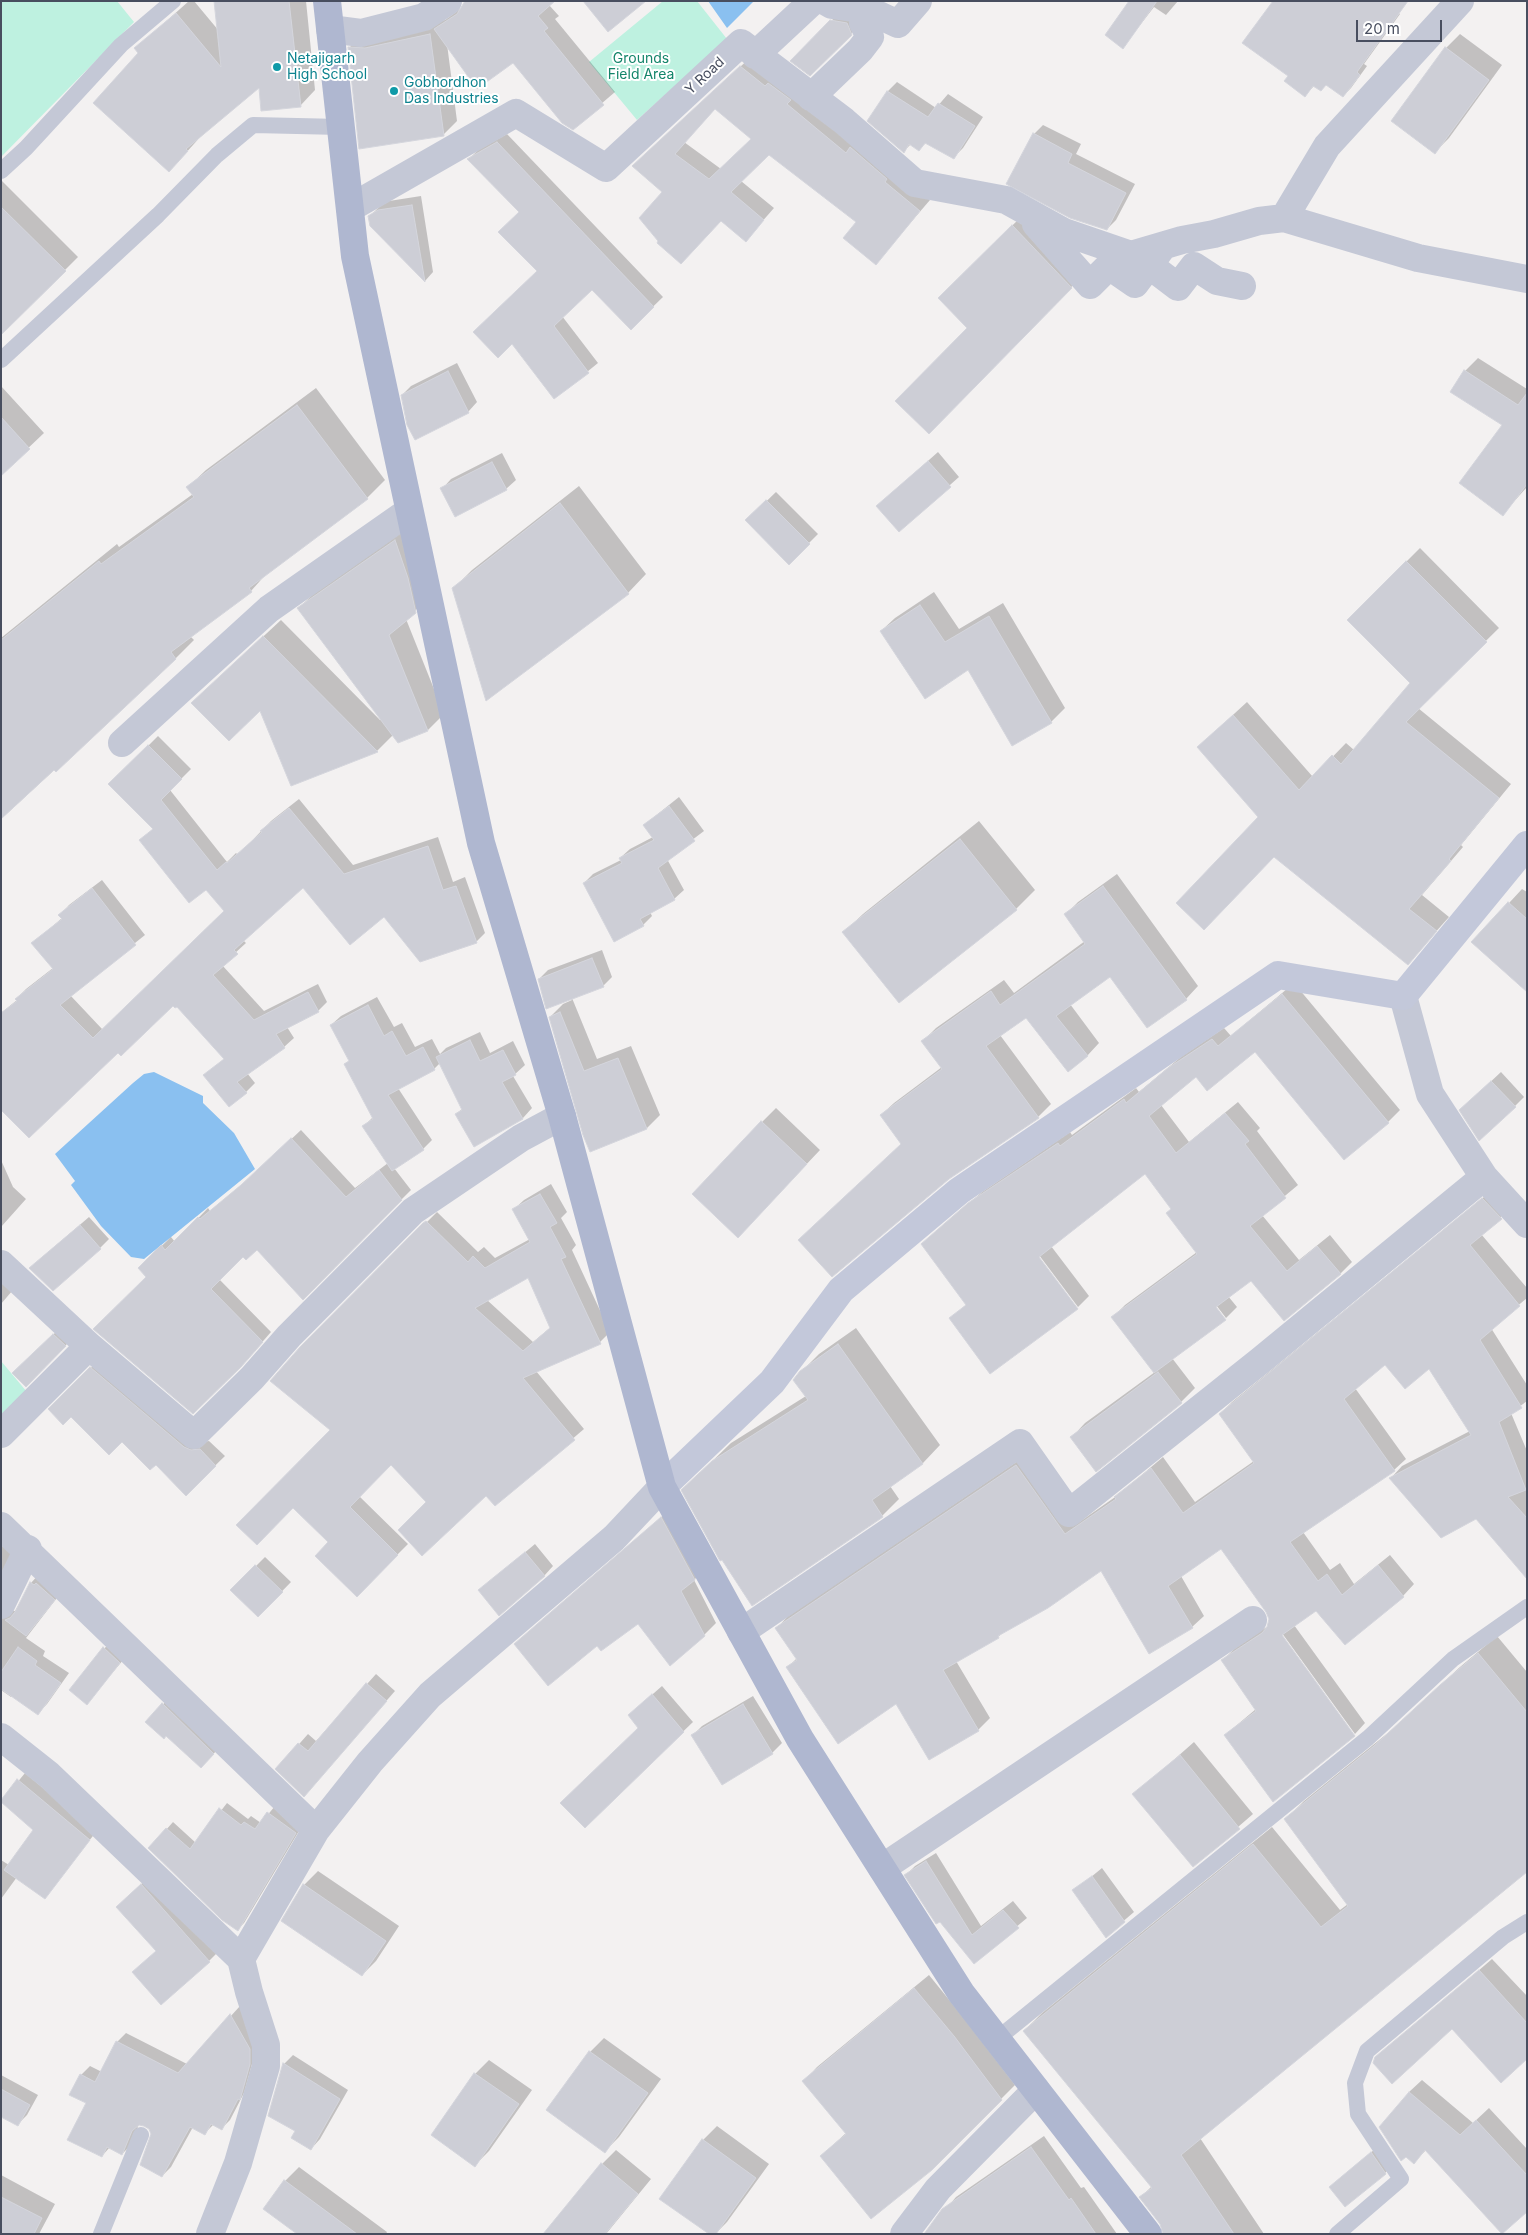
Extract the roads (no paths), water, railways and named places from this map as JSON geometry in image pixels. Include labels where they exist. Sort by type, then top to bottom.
[{"type":"main road","points":[[326,1],[355,256],[481,843],[562,1116],[662,1486],[800,1739],[961,1993],[1148,2234]]},
{"type":"street","points":[[330,29],[361,33],[424,17],[448,1]]},
{"type":"street","points":[[755,55],[813,1]]},
{"type":"street","points":[[825,1],[832,5],[868,10],[898,24],[918,1]]},
{"type":"street","points":[[1460,1],[1327,146],[1284,218],[1418,258],[1527,279]]},
{"type":"street","points":[[811,97],[860,50],[870,37],[863,23],[868,10]]},
{"type":"street","name":"Y Road","points":[[350,208],[516,113],[606,168],[740,43],[844,121],[915,183],[1006,200],[1064,232],[1131,256],[1157,255],[1214,234],[1259,221],[1284,218]]},
{"type":"street","points":[[1024,210],[1090,285],[1109,266],[1135,284],[1157,255],[1178,287],[1194,266],[1217,281],[1242,286]]},
{"type":"street","points":[[122,743],[270,609],[409,511]]},
{"type":"street","points":[[1403,996],[1527,845]]},
{"type":"street","points":[[241,1959],[316,1830],[370,1762],[430,1695],[614,1538],[662,1486],[772,1382],[841,1290],[959,1192],[1278,975],[1403,996]]},
{"type":"street","points":[[1403,996],[1430,1094],[1484,1177],[1522,1211]]},
{"type":"street","points":[[1,1264],[89,1346],[194,1435],[252,1378],[289,1336],[413,1211],[520,1138],[562,1116]]},
{"type":"street","points":[[742,1632],[1020,1443],[1069,1513],[1260,1361],[1484,1177]]},
{"type":"street","points":[[1,1434],[89,1346]]},
{"type":"street","points":[[1,1526],[28,1549],[316,1830]]},
{"type":"street","points":[[1,1606],[28,1549]]},
{"type":"street","points":[[882,1868],[1253,1620]]},
{"type":"street","points":[[1,1737],[49,1775],[241,1959],[266,2045],[266,2066],[238,2163],[210,2234]]},
{"type":"street","points":[[904,2234],[938,2189],[1036,2090]]},
{"type":"lane","points":[[1,171],[26,148],[121,45],[173,1]]},
{"type":"lane","points":[[1,360],[158,214],[217,154],[253,125],[341,127]]},
{"type":"lane","points":[[997,2039],[1368,1738],[1453,1659],[1527,1607]]},
{"type":"lane","points":[[1337,2234],[1402,2179],[1358,2114],[1355,2083],[1367,2051],[1503,1937],[1527,1922]]},
{"type":"lane","points":[[101,2234],[141,2135]]},
{"type":"water","points":[[708,1],[754,1],[727,28]]},
{"type":"water","points":[[154,1072],[203,1096],[203,1103],[234,1133],[255,1169],[144,1259],[131,1257],[101,1226],[71,1185],[75,1181],[55,1154],[133,1083],[144,1074]]},
{"type":"place","name":"Netajigarh High School","points":[[277,67]]},
{"type":"place","name":"Gobhordhon Das Industries","points":[[394,91]]},
{"type":"park label","name":"Grounds Field Area","points":[[641,68]]}]
